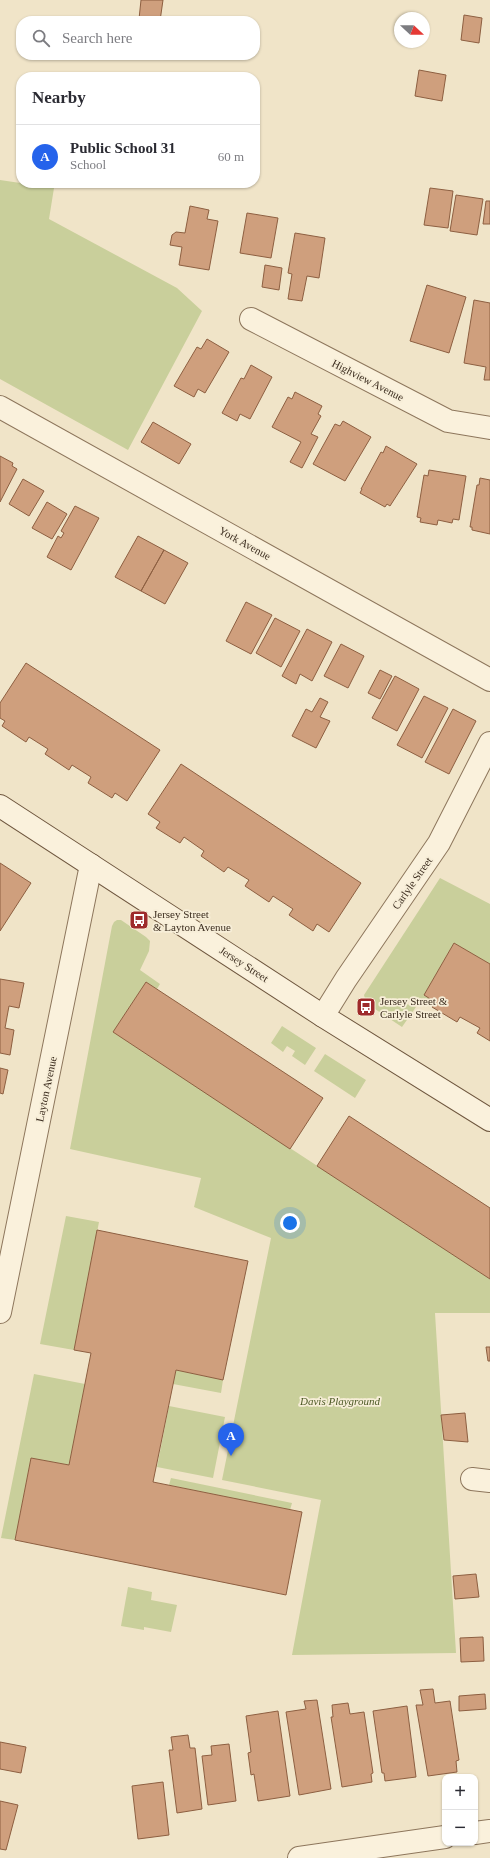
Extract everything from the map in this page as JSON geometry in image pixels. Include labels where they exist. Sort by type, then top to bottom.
[{"type":"street","name":"Highview Avenue","points":[[251,319],[448,422],[490,428]]},
{"type":"street","name":"York Avenue","points":[[0,407],[490,680]]},
{"type":"street","name":"Carlyle Street","points":[[323,1016],[346,979],[439,843],[490,743]]},
{"type":"street","name":"Jersey Street","points":[[0,806],[323,1016],[490,1120]]},
{"type":"street","name":"Layton Avenue","points":[[0,1312],[91,865]]},
{"type":"street","points":[[478,1833],[490,1831]]},
{"type":"street","points":[[299,1858],[442,1837]]},
{"type":"green space","points":[[0,180],[16,182],[16,188],[54,188],[49,219],[177,288],[202,311],[128,450],[0,379]]},
{"type":"green space","points":[[440,878],[490,904],[490,964],[454,943],[424,995],[432,1000],[428,1006],[406,999],[403,1003],[416,1007],[402,1027],[366,1003],[364,995]]},
{"type":"green space","name":"Davis Playground","points":[[117,920],[121,920],[150,941],[149,951],[140,970],[160,984],[157,989],[146,982],[113,1032],[490,1279],[490,1313],[435,1313],[456,1653],[292,1655],[321,1500],[222,1480],[271,1238],[194,1207],[201,1178],[70,1149],[112,926]]},
{"type":"green space","points":[[282,1026],[316,1048],[305,1065],[292,1056],[295,1051],[287,1046],[283,1052],[271,1043]]},
{"type":"green space","points":[[325,1054],[366,1080],[355,1098],[314,1071]]},
{"type":"green space","points":[[66,1216],[99,1222],[74,1350],[40,1344]]},
{"type":"green space","points":[[176,1370],[223,1380],[221,1393],[173,1384]]},
{"type":"green space","points":[[34,1374],[85,1384],[69,1465],[31,1458],[15,1540],[1,1538]]},
{"type":"green space","points":[[169,1406],[225,1417],[213,1478],[157,1467]]},
{"type":"green space","points":[[171,1478],[292,1503],[290,1510],[169,1485]]},
{"type":"green space","points":[[128,1587],[152,1592],[151,1600],[177,1605],[171,1632],[144,1627],[144,1630],[121,1626]]},
{"type":"building","points":[[141,0],[163,0],[161,16],[139,16]]},
{"type":"building","points":[[464,15],[482,18],[479,43],[461,40]]},
{"type":"building","points":[[419,70],[446,75],[442,101],[415,96]]},
{"type":"building","points":[[430,188],[453,191],[448,228],[424,225]]},
{"type":"building","points":[[456,195],[483,199],[477,235],[450,231]]},
{"type":"building","points":[[486,201],[490,201],[490,224],[483,224]]},
{"type":"building","points":[[190,206],[209,210],[207,219],[218,221],[209,270],[179,265],[182,247],[170,245],[172,235],[176,232],[185,233]]},
{"type":"building","points":[[247,213],[278,218],[271,258],[240,253]]},
{"type":"building","points":[[295,233],[325,238],[319,278],[307,276],[302,301],[288,299],[292,274],[288,273]]},
{"type":"building","points":[[265,265],[282,268],[279,290],[262,287]]},
{"type":"building","points":[[427,285],[466,297],[449,353],[410,341]]},
{"type":"building","points":[[474,300],[490,303],[490,380],[484,380],[486,367],[464,363]]},
{"type":"building","points":[[207,339],[229,352],[205,393],[198,389],[194,397],[174,386],[197,347],[201,349]]},
{"type":"building","points":[[251,365],[272,377],[250,419],[240,414],[237,421],[222,413],[241,378],[244,379]]},
{"type":"building","points":[[295,392],[322,406],[318,414],[321,416],[311,434],[318,437],[302,468],[290,462],[301,442],[272,427],[288,397],[292,399]]},
{"type":"building","points":[[343,421],[371,437],[345,481],[313,464],[335,424],[340,426]]},
{"type":"building","points":[[153,422],[191,444],[179,464],[141,442]]},
{"type":"building","points":[[386,446],[417,464],[390,506],[387,504],[385,507],[360,493],[381,452],[383,453]]},
{"type":"building","points":[[0,456],[13,463],[12,466],[17,469],[0,502]]},
{"type":"building","points":[[429,470],[466,476],[459,520],[453,519],[452,523],[438,520],[437,525],[420,522],[421,518],[417,517],[424,475],[428,476]]},
{"type":"building","points":[[480,478],[490,480],[490,534],[472,530],[472,527],[470,527],[477,485],[479,485]]},
{"type":"building","points":[[23,479],[44,491],[29,516],[9,504]]},
{"type":"building","points":[[47,502],[67,514],[52,539],[32,528]]},
{"type":"building","points":[[75,506],[99,518],[71,570],[47,557],[58,536],[61,538],[64,533],[61,531]]},
{"type":"building","points":[[138,536],[164,550],[141,591],[115,577]]},
{"type":"building","points":[[164,550],[188,563],[165,604],[141,591]]},
{"type":"building","points":[[246,602],[272,615],[251,654],[226,641]]},
{"type":"building","points":[[275,618],[300,631],[281,667],[256,653]]},
{"type":"building","points":[[307,629],[332,642],[312,681],[300,674],[296,684],[282,676]]},
{"type":"building","points":[[341,644],[364,656],[348,688],[324,676]]},
{"type":"building","points":[[26,663],[160,750],[127,801],[115,793],[112,798],[88,783],[91,777],[72,765],[69,770],[45,754],[48,749],[29,737],[26,742],[2,726],[5,721],[0,718],[0,703]]},
{"type":"building","points":[[380,670],[392,676],[380,699],[368,693]]},
{"type":"building","points":[[395,676],[419,689],[397,731],[372,718]]},
{"type":"building","points":[[424,696],[448,708],[422,758],[397,745]]},
{"type":"building","points":[[320,698],[328,702],[320,717],[330,721],[316,748],[292,736],[306,709],[312,712]]},
{"type":"building","points":[[453,709],[476,721],[449,774],[425,762]]},
{"type":"building","points":[[181,764],[361,883],[329,932],[317,924],[313,931],[289,915],[293,909],[273,896],[269,902],[245,886],[249,880],[228,867],[224,872],[201,856],[204,851],[184,837],[180,843],[156,828],[160,822],[148,814]]},
{"type":"building","points":[[0,863],[31,883],[0,931]]},
{"type":"building","points":[[454,943],[490,964],[490,1041],[477,1033],[480,1028],[460,1017],[457,1022],[432,1007],[435,1002],[424,995]]},
{"type":"building","points":[[0,979],[24,983],[19,1008],[9,1006],[5,1028],[14,1030],[10,1055],[0,1053]]},
{"type":"building","points":[[146,982],[323,1098],[290,1149],[113,1032]]},
{"type":"building","points":[[0,1068],[8,1070],[3,1094],[0,1093]]},
{"type":"building","points":[[349,1116],[490,1208],[490,1279],[317,1166]]},
{"type":"building","points":[[97,1230],[248,1261],[223,1380],[176,1370],[153,1482],[302,1512],[286,1595],[15,1540],[31,1458],[69,1465],[91,1353],[74,1350]]},
{"type":"building","points":[[486,1347],[490,1347],[490,1361],[488,1361]]},
{"type":"building","points":[[465,1413],[468,1442],[444,1440],[441,1415]]},
{"type":"building","points":[[476,1574],[479,1597],[455,1599],[453,1576]]},
{"type":"building","points":[[483,1637],[484,1661],[461,1662],[460,1638]]},
{"type":"building","points":[[433,1689],[435,1703],[450,1701],[459,1760],[456,1761],[457,1772],[428,1776],[416,1705],[423,1705],[420,1690]]},
{"type":"building","points":[[485,1694],[486,1709],[459,1711],[459,1696]]},
{"type":"building","points":[[317,1700],[331,1789],[299,1795],[286,1712],[306,1709],[304,1701]]},
{"type":"building","points":[[348,1703],[350,1714],[364,1712],[373,1773],[371,1774],[372,1782],[342,1787],[331,1717],[333,1717],[332,1705]]},
{"type":"building","points":[[407,1706],[416,1777],[385,1781],[384,1773],[382,1773],[373,1711]]},
{"type":"building","points":[[278,1711],[290,1796],[258,1801],[254,1774],[251,1775],[248,1753],[251,1752],[246,1716]]},
{"type":"building","points":[[188,1735],[190,1748],[195,1748],[202,1809],[177,1813],[169,1750],[173,1750],[171,1737]]},
{"type":"building","points":[[0,1742],[26,1747],[21,1773],[0,1769]]},
{"type":"building","points":[[229,1744],[236,1801],[208,1805],[202,1756],[212,1755],[211,1746]]},
{"type":"building","points":[[163,1782],[169,1835],[138,1839],[132,1786]]},
{"type":"building","points":[[0,1801],[18,1805],[6,1850],[0,1849]]},
{"type":"place","name":"Jersey Street & Layton Avenue","points":[[139,920]]},
{"type":"place","name":"Jersey Street & Carlyle Street","points":[[366,1007]]},
{"type":"place","name":"Public School 31","points":[[231,1456]]}]
